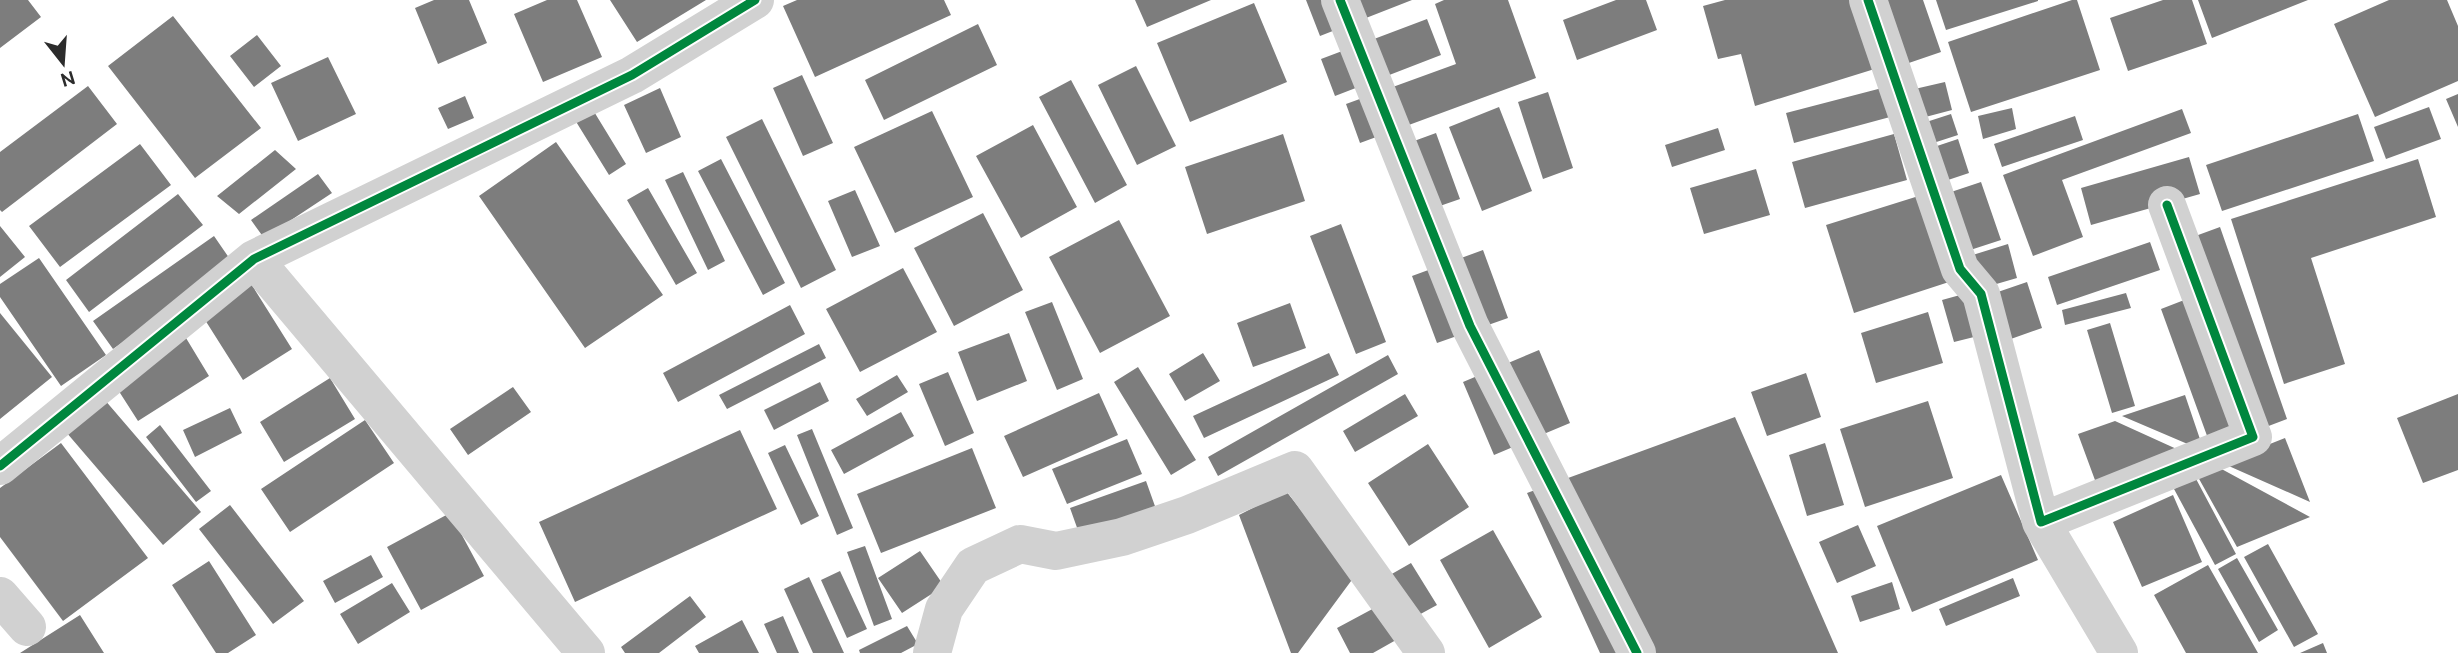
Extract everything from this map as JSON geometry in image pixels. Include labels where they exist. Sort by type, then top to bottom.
[{"type":"street","points":[[0,466],[254,259],[632,75],[755,0]]},
{"type":"street","points":[[1340,0],[1470,326],[1637,653]]},
{"type":"street","points":[[1868,0],[1960,269],[1981,294],[2042,522],[2119,653]]},
{"type":"street","points":[[2042,522],[2253,437],[2166,205]]},
{"type":"street","points":[[254,259],[586,653]]},
{"type":"street","points":[[932,653],[943,610],[973,566],[1020,544],[1056,551],[1122,537],[1187,515],[1295,470],[1426,653]]},
{"type":"street","points":[[0,596],[27,627]]},
{"type":"building","points":[[0,0],[28,0],[41,17],[0,48]]},
{"type":"building","points":[[434,0],[469,0],[487,43],[438,64],[415,8]]},
{"type":"building","points":[[547,0],[577,0],[602,57],[543,82],[514,14]]},
{"type":"building","points":[[610,0],[706,0],[637,42]]},
{"type":"building","points":[[797,0],[944,0],[951,15],[815,77],[783,6]]},
{"type":"building","points":[[1135,0],[1211,0],[1147,27]]},
{"type":"building","points":[[1306,0],[1412,0],[1320,36]]},
{"type":"building","points":[[1444,0],[1508,0],[1536,78],[1360,143],[1346,104],[1456,64],[1435,4]]},
{"type":"building","points":[[1616,0],[1646,0],[1657,30],[1577,60],[1563,20]]},
{"type":"building","points":[[1725,0],[1861,0],[1881,67],[1755,106],[1741,54],[1718,59],[1703,6]]},
{"type":"building","points":[[1878,0],[1923,0],[1941,52],[1900,66]]},
{"type":"building","points":[[1936,0],[2038,0],[2038,1],[1946,30]]},
{"type":"building","points":[[2077,0],[2100,70],[1971,112],[1948,42]]},
{"type":"building","points":[[2163,0],[2192,0],[2207,44],[2128,71],[2110,18]]},
{"type":"building","points":[[2198,0],[2308,0],[2212,38]]},
{"type":"building","points":[[2389,0],[2447,0],[2458,26],[2458,81],[2375,117],[2334,24]]},
{"type":"building","points":[[1254,3],[1287,82],[1190,122],[1157,43]]},
{"type":"building","points":[[173,16],[261,128],[195,178],[108,66]]},
{"type":"building","points":[[1427,19],[1441,55],[1335,96],[1321,59]]},
{"type":"building","points":[[978,24],[997,65],[884,120],[865,80]]},
{"type":"building","points":[[257,35],[281,66],[254,87],[230,56]]},
{"type":"building","points":[[328,57],[356,114],[298,141],[271,83]]},
{"type":"building","points":[[1136,66],[1176,146],[1137,165],[1098,85]]},
{"type":"building","points":[[802,75],[833,143],[803,156],[773,88]]},
{"type":"building","points":[[1071,80],[1127,185],[1095,203],[1039,97]]},
{"type":"building","points":[[1945,82],[1952,110],[1914,120],[1906,91]]},
{"type":"building","points":[[88,86],[117,124],[2,212],[0,152]]},
{"type":"building","points":[[660,88],[681,137],[646,153],[624,105]]},
{"type":"building","points":[[1882,88],[1890,117],[1794,143],[1786,113]]},
{"type":"building","points":[[1548,92],[1573,168],[1543,179],[1518,102]]},
{"type":"building","points":[[2458,94],[2458,127],[2446,99]]},
{"type":"building","points":[[465,96],[474,118],[448,129],[438,108]]},
{"type":"building","points":[[1499,107],[1532,191],[1482,211],[1449,127]]},
{"type":"building","points":[[2429,107],[2441,139],[2386,159],[2374,127]]},
{"type":"building","points":[[2012,108],[2016,129],[1983,139],[1978,116]]},
{"type":"building","points":[[2182,109],[2191,133],[2062,180],[2083,237],[2033,256],[2003,175]]},
{"type":"building","points":[[593,110],[626,164],[609,175],[575,120]]},
{"type":"building","points":[[932,111],[973,197],[895,233],[854,147]]},
{"type":"building","points":[[1951,114],[1958,135],[1924,146],[1917,125]]},
{"type":"building","points":[[2358,114],[2374,161],[2222,211],[2206,165]]},
{"type":"building","points":[[2075,116],[2083,140],[2002,167],[1994,144]]},
{"type":"building","points":[[762,119],[836,270],[801,288],[726,137]]},
{"type":"building","points":[[1033,125],[1077,207],[1021,238],[976,156]]},
{"type":"building","points":[[1718,128],[1725,150],[1672,167],[1665,145]]},
{"type":"building","points":[[1436,133],[1460,199],[1408,217],[1384,152]]},
{"type":"building","points":[[1283,134],[1305,201],[1207,234],[1185,167]]},
{"type":"building","points":[[1894,134],[1907,180],[1805,208],[1792,162]]},
{"type":"building","points":[[1958,139],[1969,173],[1939,183],[1928,149]]},
{"type":"building","points":[[556,142],[663,295],[585,348],[479,196]]},
{"type":"building","points":[[140,144],[171,185],[60,267],[29,226]]},
{"type":"building","points":[[275,150],[296,169],[239,214],[217,196]]},
{"type":"building","points":[[2189,157],[2200,194],[2091,225],[2081,188]]},
{"type":"building","points":[[721,159],[785,283],[763,295],[698,171]]},
{"type":"building","points":[[2418,159],[2436,217],[2311,258],[2345,364],[2284,384],[2231,219]]},
{"type":"building","points":[[1756,169],[1770,215],[1704,234],[1690,188]]},
{"type":"building","points":[[683,172],[725,261],[708,270],[665,180]]},
{"type":"building","points":[[318,174],[332,193],[264,238],[251,220]]},
{"type":"building","points":[[1981,182],[2001,240],[1961,253],[1942,195]]},
{"type":"building","points":[[648,188],[697,273],[676,285],[627,200]]},
{"type":"building","points":[[855,190],[880,246],[852,257],[828,201]]},
{"type":"building","points":[[178,194],[203,225],[89,312],[66,280]]},
{"type":"building","points":[[1925,194],[1952,281],[1854,313],[1826,225]]},
{"type":"building","points":[[983,213],[1023,290],[954,326],[914,248]]},
{"type":"building","points":[[1119,220],[1170,316],[1100,353],[1049,257]]},
{"type":"building","points":[[1341,224],[1386,342],[1356,354],[1310,236]]},
{"type":"building","points":[[0,226],[25,257],[0,277]]},
{"type":"building","points":[[2220,227],[2287,419],[2258,430],[2190,238]]},
{"type":"building","points":[[214,236],[234,265],[113,349],[93,321]]},
{"type":"building","points":[[2150,242],[2160,270],[2057,305],[2048,277]]},
{"type":"building","points":[[2008,244],[2017,278],[1986,287],[1963,258]]},
{"type":"building","points":[[1483,250],[1508,318],[1437,343],[1412,276]]},
{"type":"building","points":[[39,258],[106,355],[61,386],[0,297],[0,284]]},
{"type":"building","points":[[903,268],[937,332],[860,372],[826,309]]},
{"type":"building","points":[[250,282],[292,349],[243,380],[200,312]]},
{"type":"building","points":[[2027,282],[2042,328],[2008,340],[1992,294]]},
{"type":"building","points":[[1971,292],[1982,335],[1954,342],[1942,300]]},
{"type":"building","points":[[2126,293],[2131,308],[2065,325],[2062,310]]},
{"type":"building","points":[[2192,297],[2242,432],[2210,444],[2161,309]]},
{"type":"building","points":[[1052,302],[1083,379],[1057,390],[1025,312]]},
{"type":"building","points":[[1290,303],[1306,348],[1253,367],[1237,323]]},
{"type":"building","points":[[790,305],[805,334],[678,402],[663,373]]},
{"type":"building","points":[[1928,312],[1943,363],[1876,383],[1861,333]]},
{"type":"building","points":[[0,313],[52,377],[0,419]]},
{"type":"building","points":[[2110,323],[2135,406],[2112,413],[2087,330]]},
{"type":"building","points":[[1009,333],[1027,381],[977,401],[958,352]]},
{"type":"building","points":[[186,338],[209,376],[138,421],[113,382]]},
{"type":"building","points":[[819,344],[826,358],[727,409],[719,395]]},
{"type":"building","points":[[1539,350],[1570,423],[1494,455],[1463,382]]},
{"type":"building","points":[[1203,353],[1220,381],[1185,401],[1169,374]]},
{"type":"building","points":[[1329,353],[1339,375],[1204,438],[1193,416]]},
{"type":"building","points":[[1388,355],[1398,374],[1218,476],[1208,457]]},
{"type":"building","points":[[1138,367],[1196,460],[1171,475],[1114,382]]},
{"type":"building","points":[[948,372],[974,433],[945,446],[919,384]]},
{"type":"building","points":[[1806,373],[1821,417],[1767,436],[1751,392]]},
{"type":"building","points":[[897,375],[908,392],[867,416],[856,399]]},
{"type":"building","points":[[330,378],[355,419],[284,462],[260,422]]},
{"type":"building","points":[[820,382],[829,401],[774,430],[764,410]]},
{"type":"building","points":[[513,387],[531,412],[468,455],[450,429]]},
{"type":"building","points":[[1099,393],[1118,435],[1023,477],[1004,436]]},
{"type":"building","points":[[1405,394],[1418,416],[1355,452],[1343,431]]},
{"type":"building","points":[[2458,394],[2458,470],[2423,483],[2397,418]]},
{"type":"building","points":[[2185,395],[2204,451],[2122,416]]},
{"type":"building","points":[[104,399],[201,512],[163,545],[66,432]]},
{"type":"building","points":[[1928,401],[1953,478],[1865,507],[1840,429]]},
{"type":"building","points":[[230,408],[242,433],[195,457],[183,430]]},
{"type":"building","points":[[901,412],[914,436],[844,474],[831,450]]},
{"type":"building","points":[[1735,417],[1838,653],[1600,653],[1527,493]]},
{"type":"building","points":[[365,420],[394,463],[290,532],[261,489]]},
{"type":"building","points":[[2115,421],[2192,456],[2099,491],[2078,434]]},
{"type":"building","points":[[160,425],[211,491],[196,502],[146,437]]},
{"type":"building","points":[[812,429],[853,528],[837,535],[797,435]]},
{"type":"building","points":[[740,430],[777,509],[575,602],[539,522]]},
{"type":"building","points":[[2285,438],[2310,502],[2222,463]]},
{"type":"building","points":[[1127,439],[1142,474],[1067,504],[1052,469]]},
{"type":"building","points":[[61,443],[148,558],[63,621],[0,537],[0,488]]},
{"type":"building","points":[[1825,443],[1844,505],[1807,516],[1789,455]]},
{"type":"building","points":[[1428,444],[1469,507],[1409,546],[1368,483]]},
{"type":"building","points":[[785,445],[819,516],[801,525],[768,453]]},
{"type":"building","points":[[972,448],[996,508],[881,553],[857,494]]},
{"type":"building","points":[[2216,466],[2310,517],[2237,547],[2198,477]]},
{"type":"building","points":[[2001,475],[2038,560],[1912,612],[1877,526]]},
{"type":"building","points":[[2195,477],[2236,554],[2215,565],[2174,489]]},
{"type":"building","points":[[1146,481],[1156,509],[1080,536],[1070,508]]},
{"type":"building","points":[[1286,491],[1354,577],[1298,653],[1291,653],[1239,515]]},
{"type":"building","points":[[2173,495],[2202,562],[2142,587],[2113,522]]},
{"type":"building","points":[[230,505],[304,601],[273,624],[199,529]]},
{"type":"building","points":[[450,513],[484,576],[421,610],[387,547]]},
{"type":"building","points":[[1858,525],[1876,566],[1837,583],[1819,542]]},
{"type":"building","points":[[1493,530],[1542,617],[1489,648],[1440,560]]},
{"type":"building","points":[[2268,544],[2318,634],[2294,647],[2244,557]]},
{"type":"building","points":[[865,546],[892,619],[874,626],[847,552]]},
{"type":"building","points":[[920,551],[944,586],[902,613],[878,578]]},
{"type":"building","points":[[371,555],[383,577],[335,603],[323,581]]},
{"type":"building","points":[[2237,558],[2278,630],[2259,642],[2218,569]]},
{"type":"building","points":[[209,561],[256,635],[228,653],[216,653],[172,585]]},
{"type":"building","points":[[1411,563],[1437,605],[1415,617],[1390,575]]},
{"type":"building","points":[[2208,565],[2258,653],[2186,653],[2154,595]]},
{"type":"building","points":[[840,571],[867,629],[847,638],[821,580]]},
{"type":"building","points":[[809,577],[844,653],[813,653],[784,589]]},
{"type":"building","points":[[2013,578],[2020,596],[1946,626],[1939,609]]},
{"type":"building","points":[[1892,582],[1900,609],[1860,622],[1851,596]]},
{"type":"building","points":[[392,583],[410,612],[358,644],[340,614]]},
{"type":"building","points":[[690,596],[706,617],[659,653],[625,653],[621,647]]},
{"type":"building","points":[[1378,606],[1396,640],[1373,653],[1350,653],[1337,628]]},
{"type":"building","points":[[80,615],[104,653],[20,653]]},
{"type":"building","points":[[783,616],[799,653],[777,653],[764,624]]},
{"type":"building","points":[[742,620],[759,653],[699,653],[695,646]]},
{"type":"building","points":[[907,626],[918,644],[901,653],[860,653],[859,650]]},
{"type":"building","points":[[2323,643],[2327,653],[2300,653]]},
{"type":"cycle path","points":[[0,466],[254,259],[632,75],[755,0]]},
{"type":"cycle path","points":[[1340,0],[1470,326],[1637,653]]},
{"type":"cycle path","points":[[1868,0],[1960,269],[1981,294],[2041,522],[2253,437],[2167,205]]}]
